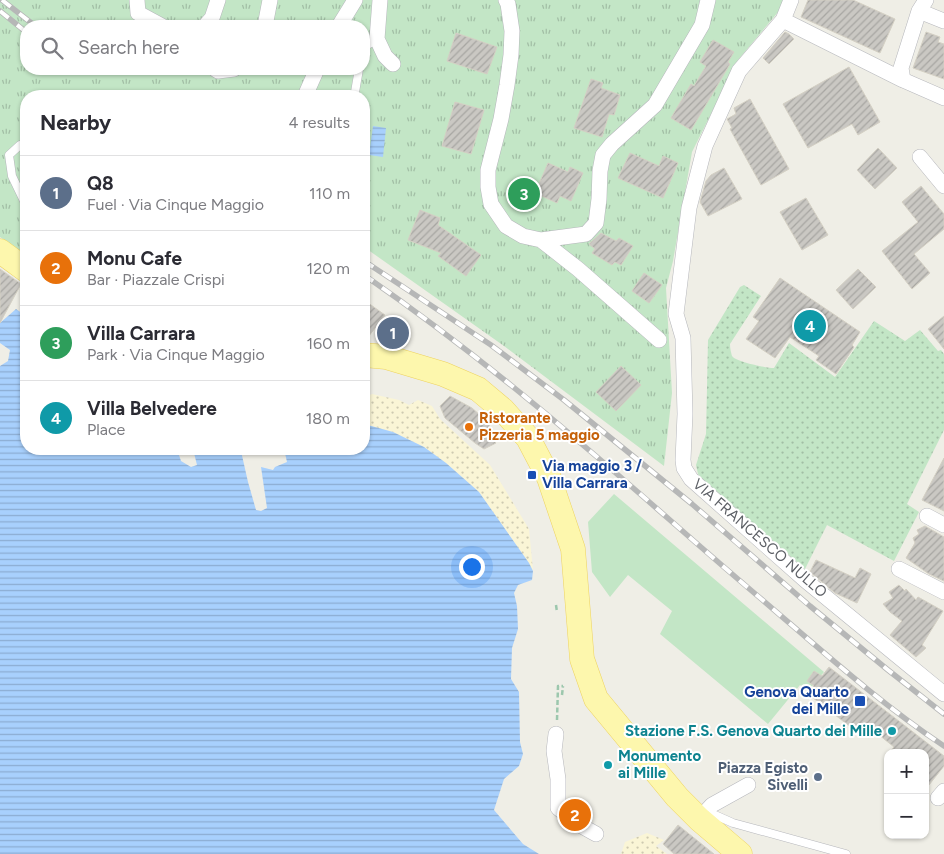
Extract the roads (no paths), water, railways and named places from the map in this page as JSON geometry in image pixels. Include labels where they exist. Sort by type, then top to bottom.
[{"type":"main road","points":[[0,251],[20,262]]},
{"type":"main road","points":[[370,356],[386,357],[442,374],[478,389],[503,410],[528,438],[548,478],[573,549],[582,659],[596,698],[677,796],[702,815],[740,854]]},
{"type":"street","points":[[137,0],[138,13],[151,20]]},
{"type":"street","points":[[210,20],[218,0]]},
{"type":"street","points":[[266,20],[270,0]]},
{"type":"street","points":[[340,20],[344,0]]},
{"type":"street","points":[[343,20],[355,0]]},
{"type":"street","points":[[380,0],[377,39],[385,56],[393,64]]},
{"type":"street","points":[[506,0],[512,32],[511,55],[501,119],[488,170],[488,187],[491,204],[506,226],[523,236],[541,240],[586,234],[596,223],[603,155],[612,144],[655,105],[702,24],[708,0]]},
{"type":"street","name":"VIA FRANCESCO NULLO","points":[[791,0],[783,20],[739,71],[705,146],[689,208],[676,314],[683,338],[684,468],[691,479],[808,582],[944,694]]},
{"type":"street","points":[[903,80],[901,68],[922,5],[944,21]]},
{"type":"street","points":[[783,20],[903,80],[944,98]]},
{"type":"street","points":[[308,90],[314,75]]},
{"type":"street","points":[[920,157],[944,186]]},
{"type":"street","points":[[541,240],[578,269],[659,340]]},
{"type":"street","points":[[927,516],[944,525]]},
{"type":"street","points":[[899,569],[944,592]]},
{"type":"street","points":[[556,734],[554,751],[558,779],[558,808],[578,824],[596,834]]},
{"type":"street","points":[[702,815],[712,805],[748,785]]},
{"type":"lane","points":[[370,44],[377,39]]},
{"type":"lane","points":[[355,90],[358,75]]},
{"type":"lane","points":[[20,145],[9,155],[12,176],[20,193]]},
{"type":"lane","points":[[702,815],[846,854]]},
{"type":"water","points":[[373,126],[386,128],[383,157],[370,155]]},
{"type":"water","points":[[16,309],[20,312],[20,455],[179,455],[181,461],[191,467],[197,465],[194,455],[242,455],[256,510],[261,511],[267,508],[261,467],[273,470],[275,467],[287,462],[285,455],[370,455],[370,426],[393,432],[424,447],[446,463],[479,492],[533,571],[532,580],[518,585],[514,593],[517,606],[518,629],[512,648],[511,679],[519,692],[520,742],[523,754],[519,766],[504,779],[494,810],[523,844],[539,854],[0,854],[0,366],[8,361],[10,350],[0,343],[0,323]]},
{"type":"railway","points":[[2,0],[28,20]]},
{"type":"railway","points":[[0,11],[20,27]]},
{"type":"railway","points":[[370,265],[491,345],[564,400],[692,504],[810,606],[944,714]]},
{"type":"railway","points":[[370,279],[451,338],[507,382],[849,674],[944,746]]},
{"type":"place","name":"Villa Carrara","points":[[524,194]]},
{"type":"place","name":"Villa Belvedere","points":[[810,326]]},
{"type":"place","name":"Q8","points":[[393,333]]},
{"type":"place","name":"Ristorante Pizzeria 5 maggio","points":[[469,427]]},
{"type":"place","name":"Via maggio 3 / Villa Carrara","points":[[532,475]]},
{"type":"place","name":"Genova Quarto dei Mille","points":[[860,701]]},
{"type":"place","name":"Stazione F.S. Genova Quarto dei Mille","points":[[892,731]]},
{"type":"place","name":"Monumento ai Mille","points":[[608,765]]},
{"type":"place","name":"Piazza Egisto Sivelli","points":[[818,777]]},
{"type":"place","name":"Monu Cafe","points":[[575,815]]}]
